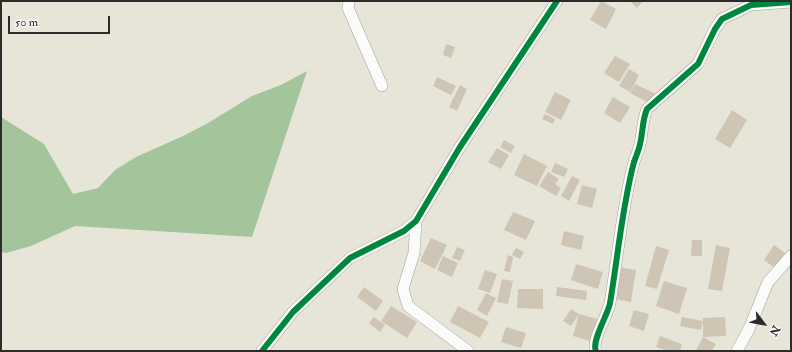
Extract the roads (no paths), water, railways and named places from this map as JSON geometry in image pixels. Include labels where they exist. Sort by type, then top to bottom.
[{"type":"street","points":[[349,1],[348,8],[382,86]]},
{"type":"street","points":[[262,351],[293,312],[350,258],[404,231],[416,221],[460,147],[557,1]]},
{"type":"street","points":[[596,351],[594,346],[595,340],[608,313],[624,211],[634,162],[640,144],[643,119],[647,109],[698,64],[722,19],[751,5],[791,2]]},
{"type":"street","points":[[416,221],[414,253],[403,289],[408,306],[468,351]]},
{"type":"street","points":[[737,351],[749,328],[768,282],[791,256]]}]
